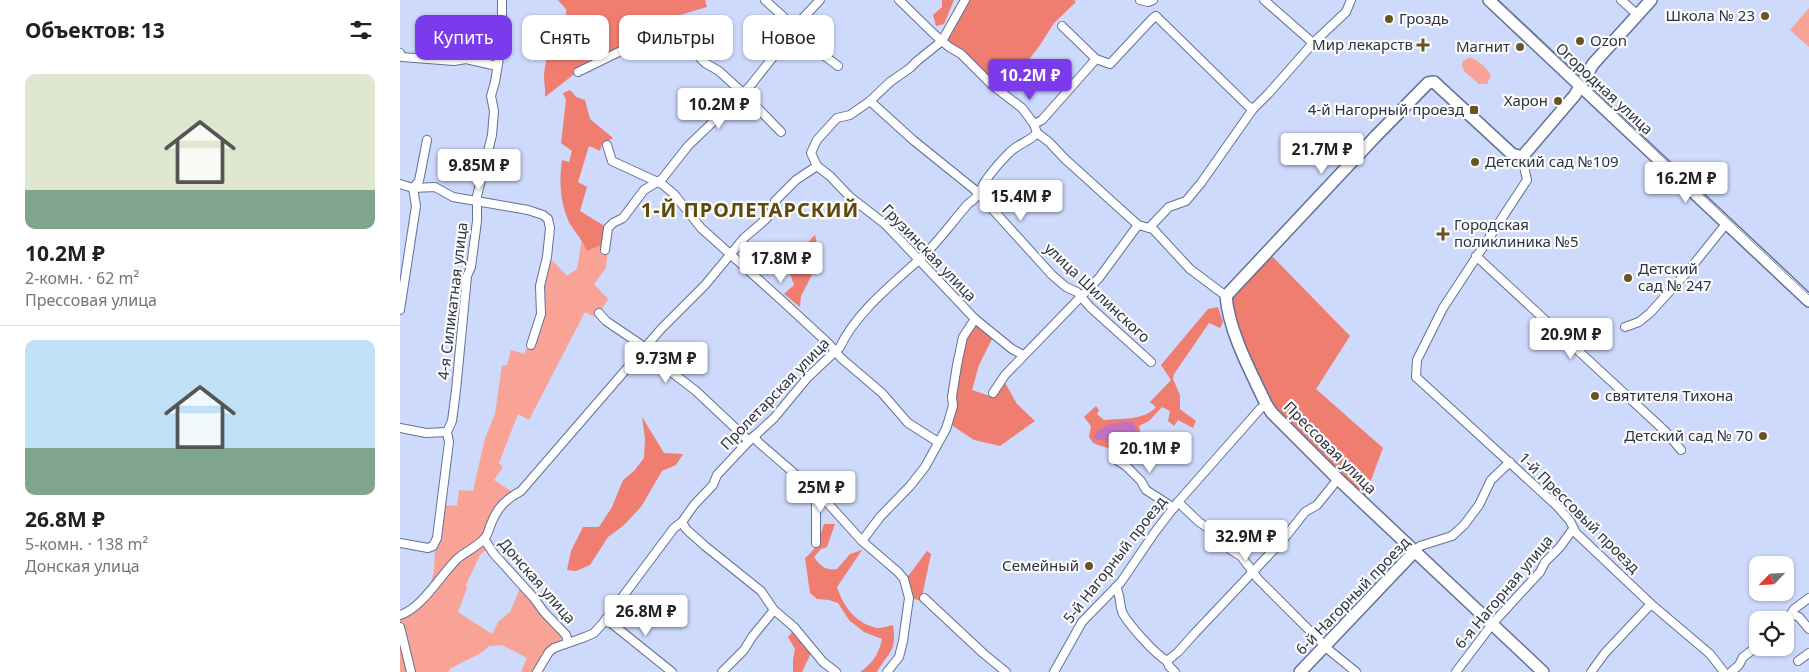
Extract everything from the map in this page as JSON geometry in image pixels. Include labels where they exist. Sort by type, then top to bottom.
[{"type":"street","name":"4-я Силикатная улица","points":[[400,543],[428,548],[434,546],[437,538],[449,442],[447,432],[452,421],[467,276],[477,221],[476,202],[492,135],[494,111],[491,96],[502,40],[502,0]]},
{"type":"street","points":[[765,0],[781,15]]},
{"type":"street","points":[[806,15],[820,0]]},
{"type":"street","points":[[899,0],[942,42],[961,54],[992,85],[1022,108],[1034,124],[1037,133],[1049,142],[1065,159],[1138,225],[1153,229],[1190,270],[1226,296],[1422,87],[1428,83],[1434,82],[1512,154],[1522,157]]},
{"type":"street","points":[[400,615],[412,610],[460,557],[484,539],[496,513],[506,500],[521,491],[661,329],[706,285],[744,238],[770,215],[775,201],[796,180],[817,166],[811,154],[817,140],[838,118],[850,115],[870,101],[890,82],[942,42],[965,0]]},
{"type":"street","points":[[1264,0],[1313,43]]},
{"type":"street","points":[[1149,228],[1169,208],[1186,201],[1201,183],[1253,109],[1313,43],[1346,12],[1351,0]]},
{"type":"street","name":"Огородная улица","points":[[1489,0],[1809,301]]},
{"type":"street","points":[[1621,0],[1638,15]]},
{"type":"street","points":[[1522,157],[1580,86],[1593,64],[1651,0]]},
{"type":"street","points":[[1062,26],[1096,59],[1110,64],[1152,18],[1156,16],[1253,109]]},
{"type":"street","points":[[578,72],[668,28],[676,32],[705,62],[719,71],[743,92],[781,132]]},
{"type":"street","points":[[400,53],[402,57],[454,61],[466,59],[497,66]]},
{"type":"street","points":[[1034,124],[1042,120],[1096,59]]},
{"type":"street","points":[[605,250],[608,228],[623,218],[644,190],[662,179],[688,146],[743,92],[770,60]]},
{"type":"street","points":[[830,60],[838,66]]},
{"type":"street","name":"улица Шилинского","points":[[870,101],[979,195],[1052,275],[1066,287],[1077,292],[1151,362]]},
{"type":"street","name":"Пролетарская улица","points":[[537,672],[549,652],[559,645],[585,638],[594,632],[606,619],[674,528],[682,522],[694,505],[713,485],[717,476],[774,418],[808,377],[836,352],[863,314],[880,295],[919,259],[968,204],[979,195],[986,180],[1010,152],[1037,133]]},
{"type":"street","points":[[400,310],[416,206],[413,188],[418,181],[427,140]]},
{"type":"street","points":[[607,145],[612,161],[658,182],[674,194],[701,228],[882,393],[908,422],[938,442]]},
{"type":"street","points":[[1522,157],[1528,180],[1476,256],[1666,432],[1681,450]]},
{"type":"street","name":"Грузинская улица","points":[[817,166],[830,176],[850,197],[885,224],[975,319],[1012,349],[1023,355]]},
{"type":"street","points":[[400,184],[413,188],[422,186],[435,187],[453,197],[528,210],[543,215],[548,219],[550,228],[548,250],[540,286],[541,314],[531,345]]},
{"type":"street","points":[[1625,327],[1639,322],[1650,313],[1689,270],[1726,224]]},
{"type":"street","points":[[993,393],[1005,375],[1023,355],[1099,278],[1138,225]]},
{"type":"street","name":"1-й Прессовый проезд","points":[[1476,256],[1443,308],[1417,360],[1416,377],[1557,506],[1570,521],[1576,533],[1651,604],[1710,654],[1722,671]]},
{"type":"street","name":"Прессовая улица","points":[[1226,296],[1236,336],[1266,404],[1272,413],[1338,479],[1543,672]]},
{"type":"street","points":[[599,313],[606,322],[640,344],[644,350],[758,442],[819,495],[862,541],[904,579],[909,598],[903,641],[899,657],[887,672]]},
{"type":"street","points":[[862,541],[880,517],[910,486],[925,467],[946,429],[963,337],[975,319]]},
{"type":"street","name":"5-й Нагорный проезд","points":[[1054,672],[1082,622],[1116,587],[1176,505],[1266,404]]},
{"type":"street","points":[[400,428],[426,433],[447,432]]},
{"type":"street","points":[[1115,459],[1126,466],[1146,490],[1176,505],[1215,533],[1231,550],[1241,556],[1258,579],[1345,664],[1356,672]]},
{"type":"street","name":"6-й Нагорный проезд","points":[[1300,672],[1420,546],[1452,536],[1464,525],[1479,505],[1491,480],[1510,462]]},
{"type":"street","points":[[1116,587],[1124,615],[1168,668],[1178,652],[1283,540],[1305,512],[1317,505],[1338,479]]},
{"type":"street","points":[[816,543],[816,498],[819,495]]},
{"type":"street","points":[[682,522],[686,529],[705,546],[761,591],[774,610],[794,627],[823,662],[836,672]]},
{"type":"street","name":"6-я Нагорная улица","points":[[1456,672],[1492,623],[1540,572],[1544,562],[1560,547],[1573,529]]},
{"type":"street","name":"Донская улица","points":[[484,539],[494,554],[566,635],[568,642]]},
{"type":"street","points":[[924,598],[1006,672]]},
{"type":"street","points":[[1793,611],[1809,598]]},
{"type":"street","points":[[1591,672],[1605,653],[1651,604]]},
{"type":"street","points":[[722,672],[744,650],[774,610]]},
{"type":"street","points":[[1794,615],[1799,617],[1809,629]]},
{"type":"street","points":[[606,619],[672,672]]},
{"type":"street","points":[[400,627],[411,672]]},
{"type":"street","points":[[1732,672],[1739,665],[1743,657],[1749,653]]},
{"type":"street","points":[[1798,661],[1809,653]]},
{"type":"shaded area","points":[[558,0],[705,0],[707,7],[680,15],[619,15],[619,49],[609,54],[609,15],[566,15],[566,9]]},
{"type":"shaded area","points":[[942,0],[954,0],[944,24],[936,26],[933,15],[942,7]]},
{"type":"shaded area","points":[[968,0],[1074,0],[1076,2],[1054,23],[1012,82],[1008,96],[947,42],[946,37]]},
{"type":"shaded area","points":[[1809,8],[1809,47],[1790,30]]},
{"type":"shaded area","points":[[1470,57],[1482,65],[1491,76],[1487,84],[1479,84],[1465,72],[1462,66],[1463,61]]},
{"type":"shaded area","points":[[547,60],[596,60],[587,64],[545,97]]},
{"type":"shaded area","points":[[570,90],[576,97],[585,100],[590,119],[613,138],[602,144],[600,151],[589,146],[578,182],[587,187],[580,211],[606,227],[601,245],[587,251],[568,220],[561,190],[562,160],[569,162],[572,151],[561,143],[566,100],[563,93]]},
{"type":"shaded area","points":[[606,227],[610,231],[606,268],[594,284],[608,299],[597,318],[585,312],[529,420],[518,414],[499,463],[503,467],[494,480],[514,493],[504,498],[482,536],[430,587],[434,571],[435,547],[444,505],[457,506],[459,490],[473,491],[485,438],[495,414],[502,365],[507,365],[511,350],[524,354],[533,334],[549,263],[553,261],[567,276],[577,269],[582,239]]},
{"type":"shaded area","points":[[815,235],[817,244],[808,263],[812,275],[801,296],[800,307],[784,294],[794,285],[789,271],[793,262]]},
{"type":"shaded area","points":[[1270,254],[1350,336],[1316,389],[1383,448],[1364,499],[1276,412],[1238,335],[1231,306],[1232,297]]},
{"type":"shaded area","points":[[1218,307],[1223,322],[1220,328],[1209,323],[1174,374],[1173,379],[1180,395],[1180,409],[1196,421],[1193,428],[1178,420],[1174,426],[1168,421],[1170,411],[1162,407],[1149,421],[1139,426],[1142,440],[1138,448],[1114,449],[1093,443],[1089,437],[1091,426],[1084,417],[1096,406],[1099,410],[1097,414],[1104,420],[1139,417],[1156,407],[1150,402],[1171,380],[1161,365],[1208,309]]},
{"type":"shaded area","points":[[974,326],[978,326],[993,337],[979,365],[972,390],[993,397],[1004,381],[1017,404],[1035,421],[1000,446],[974,440],[950,424],[965,338]]},
{"type":"shaded area","points":[[642,417],[664,453],[683,454],[676,465],[662,471],[641,507],[623,526],[608,537],[590,565],[576,571],[567,570],[571,551],[583,527],[599,527],[612,507],[623,480],[634,471],[644,458],[645,438]]},
{"type":"shaded area","points":[[1132,421],[1138,439],[1134,442],[1119,443],[1094,439],[1096,432],[1110,424]]},
{"type":"shaded area","points":[[824,524],[835,524],[827,547],[821,549],[814,557],[824,567],[837,569],[850,554],[862,550],[837,587],[851,613],[869,626],[877,628],[893,625],[893,646],[877,672],[860,672],[874,658],[882,639],[864,632],[849,620],[838,603],[817,599],[810,593],[805,558],[815,547]]},
{"type":"shaded area","points":[[484,544],[485,551],[480,555],[466,585],[467,588],[458,612],[492,634],[499,621],[510,612],[521,586],[562,633],[562,638],[534,672],[521,672],[527,658],[502,645],[489,646],[481,653],[451,668],[448,672],[400,672],[400,618],[461,559]]},
{"type":"shaded area","points":[[927,551],[931,554],[921,601],[912,598],[910,585],[906,579]]},
{"type":"shaded area","points":[[793,631],[811,653],[802,672],[793,672],[795,649],[788,637]]},
{"type":"tram line","points":[[1497,0],[1809,295]]},
{"type":"place","name":"Школа № 23","points":[[1765,16]]},
{"type":"place","name":"Гроздь","points":[[1389,19]]},
{"type":"place","name":"Ozon","points":[[1580,41]]},
{"type":"place","name":"Мир лекарств","points":[[1423,45]]},
{"type":"place","name":"Магнит","points":[[1520,47]]},
{"type":"place","name":"Харон","points":[[1558,101]]},
{"type":"place","name":"4-й Нагорный проезд","points":[[1474,110]]},
{"type":"place","name":"Детский сад №109","points":[[1475,162]]},
{"type":"place","name":"Городская поликлиника №5","points":[[1443,234]]},
{"type":"place","name":"Детский сад № 247","points":[[1628,278]]},
{"type":"place","name":"святителя Тихона","points":[[1595,396]]},
{"type":"place","name":"Детский сад № 70","points":[[1763,436]]},
{"type":"place","name":"Семейный","points":[[1089,566]]},
{"type":"district","name":"1-Й ПРОЛЕТАРСКИЙ","points":[[750,210]]}]
